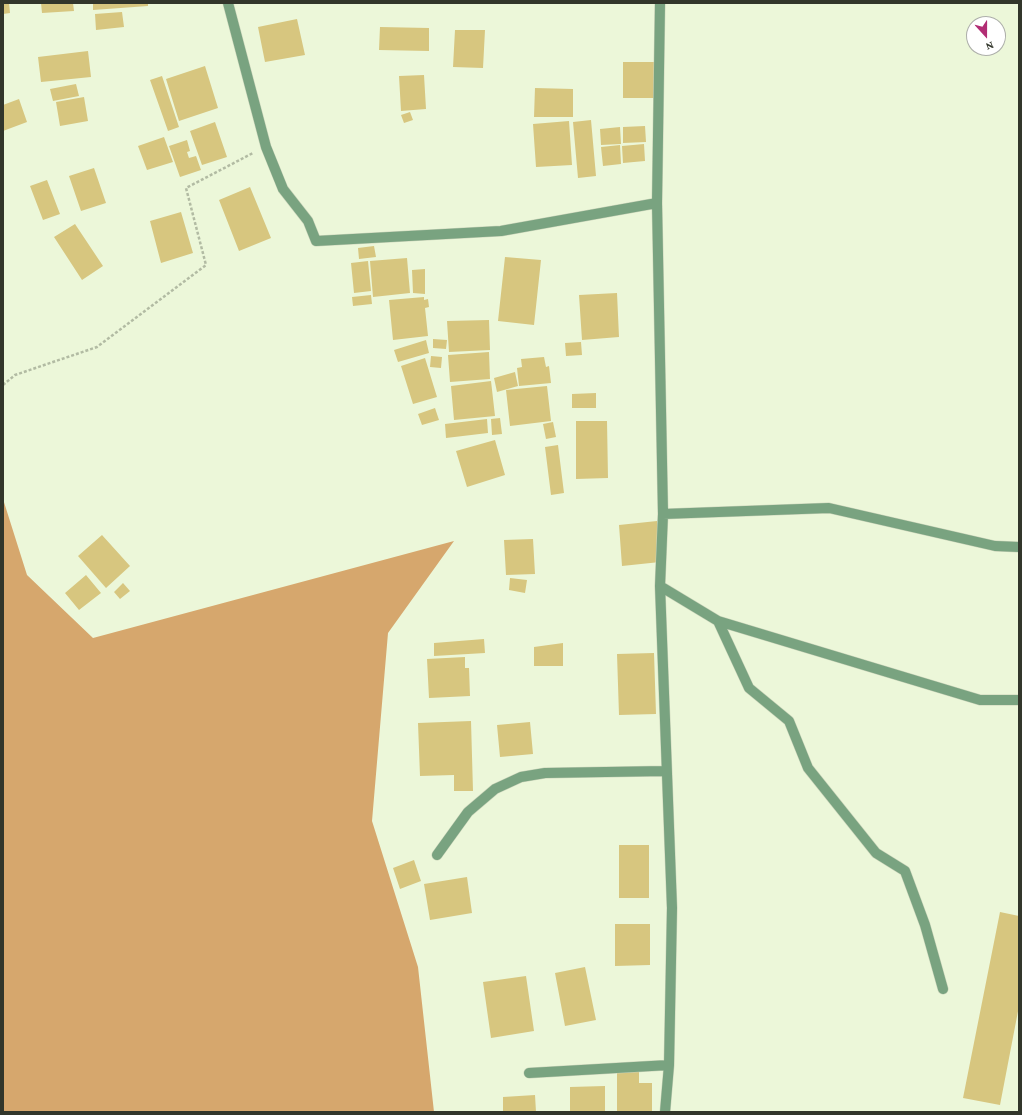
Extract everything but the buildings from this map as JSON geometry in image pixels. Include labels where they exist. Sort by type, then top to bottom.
[{"type":"street","points":[[228,3],[266,147],[283,189],[308,221],[316,241],[501,231],[657,203]]},
{"type":"street","points":[[660,3],[657,203],[664,514],[660,586],[672,908],[669,1065],[665,1112]]},
{"type":"street","points":[[664,514],[828,508],[995,546],[1019,548]]},
{"type":"street","points":[[660,586],[718,621],[980,700],[1019,700]]},
{"type":"street","points":[[718,621],[749,688],[789,721],[808,768],[876,853],[905,871],[925,925],[943,989]]},
{"type":"street","points":[[437,855],[468,812],[495,789],[521,777],[545,773],[666,771]]},
{"type":"street","points":[[529,1073],[669,1065]]},
{"type":"path","points":[[3,385],[15,375],[97,347],[206,265],[186,188],[266,147]]},
{"type":"shaded area","points":[[3,499],[27,575],[93,638],[454,541],[388,633],[372,821],[418,967],[434,1112],[3,1112]]}]
